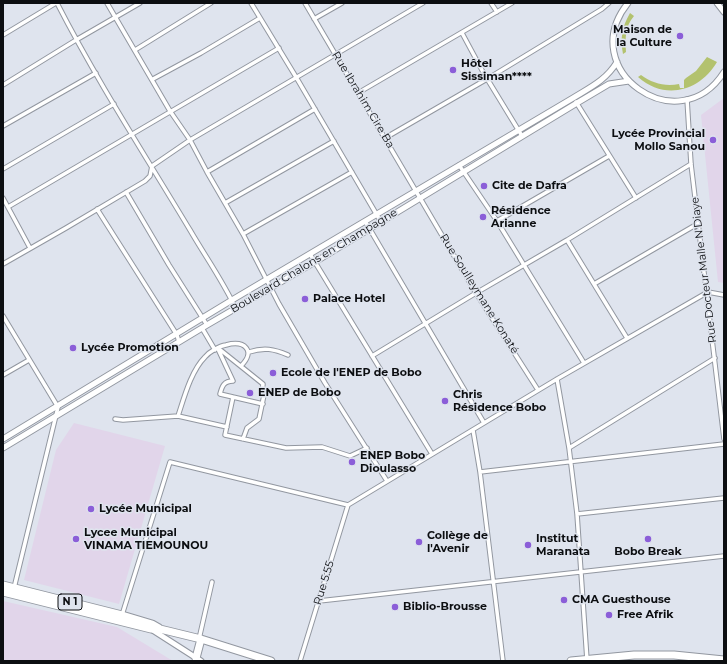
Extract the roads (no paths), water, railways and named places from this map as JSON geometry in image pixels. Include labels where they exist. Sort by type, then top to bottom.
[{"type":"highway","name":"N 1","points":[[3,585],[14,591],[121,618],[152,624],[160,629]]},
{"type":"highway","name":"N 1","points":[[3,592],[14,591]]},
{"type":"highway","name":"N 1","points":[[121,618],[151,629],[160,629],[200,639],[271,661]]},
{"type":"highway","points":[[198,659],[200,639]]},
{"type":"highway","points":[[571,661],[646,655],[674,655],[724,660]]},
{"type":"main road","points":[[628,3],[620,14],[615,28],[614,48],[617,62],[621,70],[629,81],[641,92],[656,98],[672,101],[687,100],[707,90],[722,77],[724,72]]},
{"type":"main road","points":[[720,4],[724,12]]},
{"type":"main road","name":"Boulevard Chalons en Champagne","points":[[3,448],[463,172],[606,77],[617,62]]},
{"type":"main road","name":"Boulevard Chalons en Champagne","points":[[3,439],[459,165],[577,103],[609,84],[629,81]]},
{"type":"main road","points":[[151,629],[198,659]]},
{"type":"street","points":[[3,35],[57,3],[76,40],[130,134],[152,166],[236,309]]},
{"type":"street","points":[[107,3],[153,79],[170,111],[190,140],[243,234],[267,279],[270,288],[325,383],[387,481]]},
{"type":"street","points":[[3,84],[140,3]]},
{"type":"street","points":[[135,50],[211,3]]},
{"type":"street","points":[[251,3],[381,222]]},
{"type":"street","name":"Rue Ibrahim Cire Ba","points":[[305,3],[420,198]]},
{"type":"street","points":[[314,19],[342,3]]},
{"type":"street","points":[[3,264],[144,181],[150,176],[152,166],[190,140],[423,3]]},
{"type":"street","points":[[491,3],[497,12]]},
{"type":"street","points":[[358,94],[512,3]]},
{"type":"street","points":[[385,138],[487,79],[602,9],[609,3]]},
{"type":"street","points":[[153,79],[260,18]]},
{"type":"street","points":[[462,33],[487,79],[520,133]]},
{"type":"street","points":[[8,207],[130,134],[223,82],[279,48]]},
{"type":"street","points":[[3,126],[96,73]]},
{"type":"street","points":[[573,98],[636,198]]},
{"type":"street","name":"Rue Docteur Malle N'Diaye","points":[[687,100],[691,164],[708,292],[724,439]]},
{"type":"street","points":[[3,169],[114,104]]},
{"type":"street","points":[[207,172],[315,109]]},
{"type":"street","points":[[225,203],[334,141]]},
{"type":"street","points":[[497,221],[609,156]]},
{"type":"street","points":[[372,356],[691,164]]},
{"type":"street","points":[[459,165],[497,221],[584,363]]},
{"type":"street","points":[[243,234],[352,172]]},
{"type":"street","points":[[126,192],[169,265],[203,318],[205,327],[233,381],[229,381],[222,386],[220,394],[263,404]]},
{"type":"street","points":[[3,198],[30,248]]},
{"type":"street","name":"Rue Soulleymane Konaté","points":[[420,198],[476,293],[538,390]]},
{"type":"street","points":[[97,209],[177,335],[179,342]]},
{"type":"street","points":[[365,221],[484,423]]},
{"type":"street","points":[[594,284],[699,223]]},
{"type":"street","points":[[567,240],[627,338]]},
{"type":"street","points":[[310,254],[432,454]]},
{"type":"street","points":[[121,618],[170,462],[348,505],[538,390],[708,292],[724,295]]},
{"type":"street","points":[[3,317],[58,407],[14,591]]},
{"type":"street","points":[[178,416],[191,379],[205,357],[216,349],[225,345],[241,345],[247,348],[249,352],[248,358],[241,366]]},
{"type":"street","points":[[216,349],[241,366],[263,384],[263,404],[259,419],[247,428],[243,439]]},
{"type":"street","points":[[249,352],[257,349],[271,349],[288,355]]},
{"type":"street","points":[[569,448],[715,358]]},
{"type":"street","points":[[3,375],[29,360]]},
{"type":"street","points":[[557,379],[571,461],[587,660]]},
{"type":"street","points":[[233,397],[225,434],[286,448],[322,447],[350,456],[367,448]]},
{"type":"street","points":[[115,418],[123,420],[178,416],[226,427]]},
{"type":"street","points":[[473,430],[480,472],[503,661]]},
{"type":"street","points":[[480,472],[724,444]]},
{"type":"street","points":[[576,514],[724,498]]},
{"type":"street","name":"Rue 5.55","points":[[300,661],[348,505]]},
{"type":"street","points":[[319,601],[724,556]]},
{"type":"street","points":[[200,639],[212,582]]},
{"type":"place","name":"Maison de la Culture","points":[[680,36]]},
{"type":"place","name":"Hôtel Sissiman****","points":[[453,70]]},
{"type":"place","name":"Lycée Provincial Mollo Sanou","points":[[713,140]]},
{"type":"place","name":"Cite de Dafra","points":[[484,186]]},
{"type":"place","name":"Résidence Arianne","points":[[483,217]]},
{"type":"place","name":"Palace Hotel","points":[[305,299]]},
{"type":"place","name":"Lycée Promotion","points":[[73,348]]},
{"type":"place","name":"Ecole de l'ENEP de Bobo","points":[[273,373]]},
{"type":"place","name":"ENEP de Bobo","points":[[250,393]]},
{"type":"place","name":"Chris Résidence Bobo","points":[[445,401]]},
{"type":"place","name":"ENEP Bobo Dioulasso","points":[[352,462]]},
{"type":"place","name":"Lycée Municipal","points":[[91,509]]},
{"type":"place","name":"Lycee Municipal VINAMA TIEMOUNOU","points":[[76,539]]},
{"type":"place","name":"Bobo Break","points":[[648,539]]},
{"type":"place","name":"Collège de l'Avenir","points":[[419,542]]},
{"type":"place","name":"Institut Maranata","points":[[528,545]]},
{"type":"place","name":"CMA Guesthouse","points":[[564,600]]},
{"type":"place","name":"Biblio-Brousse","points":[[395,607]]},
{"type":"place","name":"Free Afrik","points":[[609,615]]}]
